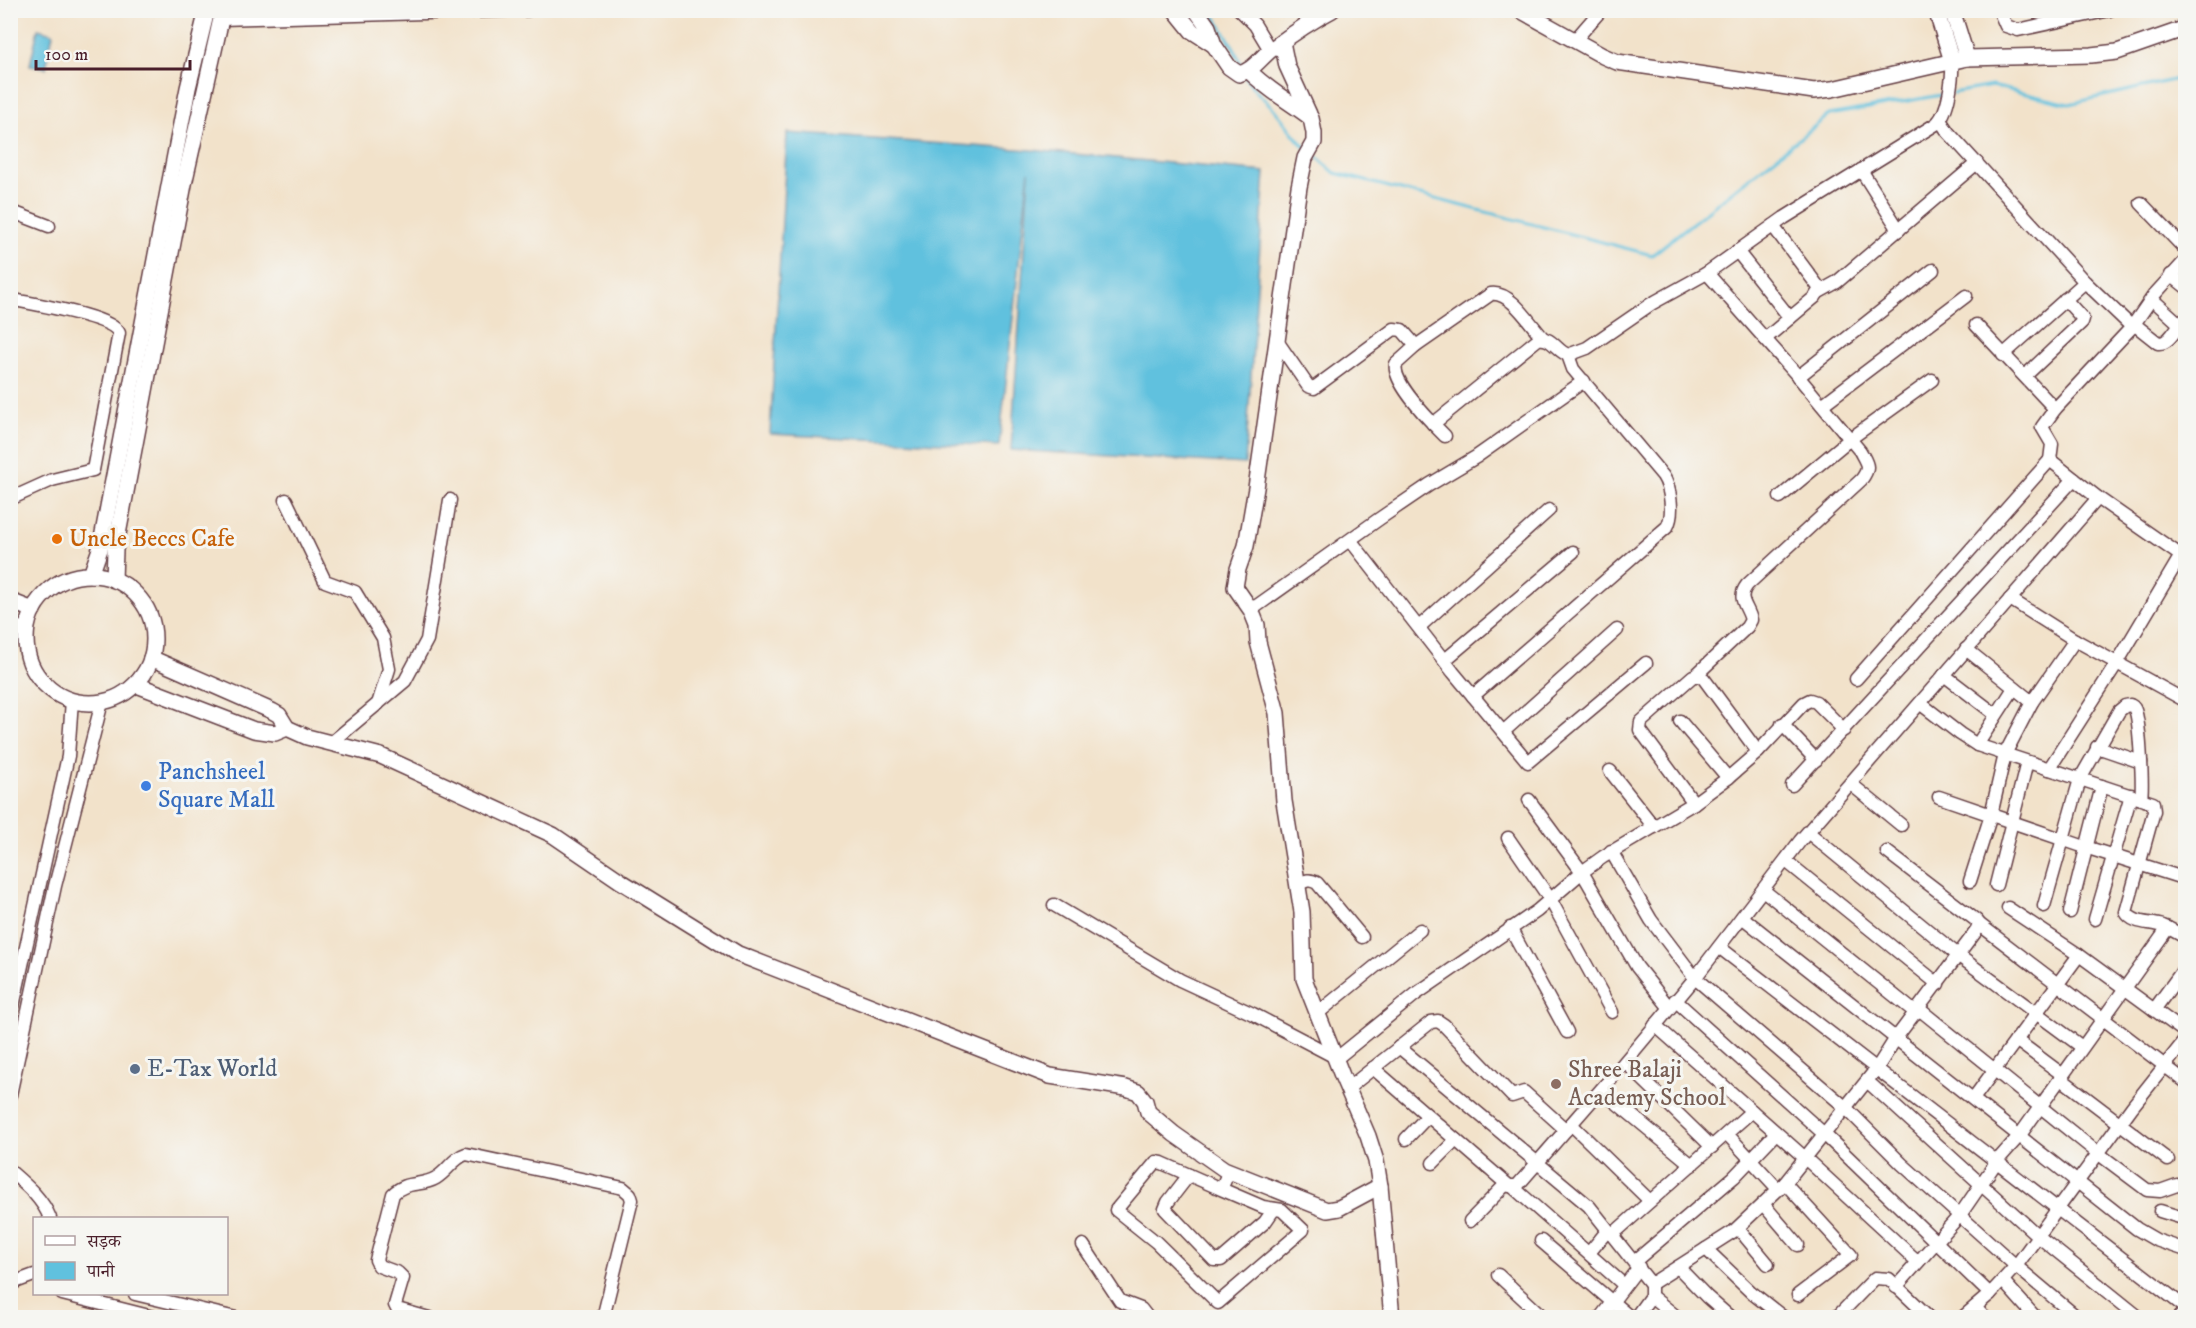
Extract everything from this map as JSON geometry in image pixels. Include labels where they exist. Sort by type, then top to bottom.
[{"type":"street","points":[[91,575],[100,549],[188,88],[207,10]]},
{"type":"street","points":[[238,10],[252,12],[290,10]]},
{"type":"street","points":[[114,580],[117,541],[184,184],[222,15],[528,10]]},
{"type":"street","points":[[1175,10],[1192,31],[1214,45]]},
{"type":"street","points":[[1196,10],[1208,27],[1214,45],[1229,67],[1244,72],[1275,95],[1290,101],[1311,118]]},
{"type":"street","points":[[1240,10],[1276,46],[1311,118],[1315,138],[1308,153],[1297,199],[1251,518],[1236,587],[1251,610],[1257,625],[1258,642],[1276,713],[1284,801],[1302,912],[1304,979],[1368,1136],[1380,1186],[1392,1317]]},
{"type":"street","points":[[1244,72],[1306,24],[1332,10]]},
{"type":"street","points":[[1520,10],[1603,56],[1633,65],[1814,91],[1957,64],[2117,52],[2186,28]]},
{"type":"street","points":[[1575,39],[1601,10]]},
{"type":"street","points":[[1936,10],[1957,64]]},
{"type":"street","points":[[1952,10],[1957,64],[1942,115],[1948,132],[2085,282],[2133,326],[2162,344],[2183,327],[2152,299]]},
{"type":"street","points":[[1999,10],[2006,26],[2018,30],[2110,10]]},
{"type":"street","points":[[1445,436],[1424,415],[1395,372],[1396,364],[1416,346],[1491,294],[1498,293],[1508,297],[1543,338],[1549,340],[1559,351],[1568,355],[1587,348],[1651,304],[1707,273],[1773,226],[1942,115]]},
{"type":"street","points":[[1765,339],[1819,292],[1837,282],[1977,163]]},
{"type":"street","points":[[1861,170],[1899,230]]},
{"type":"street","points":[[2141,203],[2186,250]]},
{"type":"street","points":[[10,211],[49,225]]},
{"type":"street","points":[[1773,226],[1818,284],[1819,292]]},
{"type":"street","points":[[1737,251],[1790,318]]},
{"type":"street","points":[[1856,680],[2050,460],[2052,444],[2042,427],[2055,409],[2133,326],[2171,275],[2186,260]]},
{"type":"street","points":[[1798,377],[1933,270]]},
{"type":"street","points":[[1695,803],[1641,730],[1641,722],[1747,627],[1751,620],[1741,598],[1742,591],[1867,473],[1867,465],[1850,439],[1707,273]]},
{"type":"street","points":[[2171,275],[2186,287]]},
{"type":"street","points":[[2003,355],[2085,282]]},
{"type":"street","points":[[1821,405],[1966,296]]},
{"type":"street","points":[[10,299],[108,322],[116,327],[118,341],[93,470],[52,480],[10,499]]},
{"type":"street","points":[[2025,376],[2082,322],[2083,318],[2065,299]]},
{"type":"street","points":[[1976,325],[2055,409]]},
{"type":"street","points":[[1277,341],[1308,386],[1314,388],[1394,329],[1402,330],[1416,346]]},
{"type":"street","points":[[1433,424],[1533,343],[1543,338]]},
{"type":"street","points":[[1473,696],[1667,527],[1671,520],[1667,482],[1664,476],[1573,369],[1568,355]]},
{"type":"street","points":[[135,358],[151,363]]},
{"type":"street","points":[[1780,497],[1850,439],[1932,380]]},
{"type":"street","points":[[1251,610],[1379,519],[1476,458],[1584,381]]},
{"type":"street","points":[[110,385],[129,389]]},
{"type":"street","points":[[2049,769],[2117,663],[2183,551],[2098,498],[2050,460]]},
{"type":"street","points":[[1792,785],[2074,479]]},
{"type":"street","points":[[1470,1221],[1510,1186],[1517,1186],[1569,1127],[1695,978],[1809,833],[2098,498]]},
{"type":"street","points":[[286,500],[325,581],[355,592],[383,638],[389,669],[378,705]]},
{"type":"street","points":[[331,743],[405,681],[427,640],[450,500]]},
{"type":"street","points":[[1419,627],[1549,510]]},
{"type":"street","points":[[1351,541],[1528,762],[1646,663]]},
{"type":"street","points":[[1445,660],[1573,552]]},
{"type":"street","points":[[91,575],[114,580],[128,588],[139,598],[153,626],[154,641],[151,658],[137,685],[124,694],[102,702],[72,700],[58,695],[36,674],[29,661],[26,646],[26,632],[33,609],[43,595],[53,586],[78,576],[91,575]]},
{"type":"street","points":[[2010,599],[2076,640],[2186,701]]},
{"type":"street","points":[[10,601],[33,609]]},
{"type":"street","points":[[10,625],[26,632]]},
{"type":"street","points":[[1503,732],[1617,630]]},
{"type":"street","points":[[1970,881],[1991,815],[2005,754],[2032,702],[2076,640]]},
{"type":"street","points":[[1966,649],[2032,702]]},
{"type":"street","points":[[151,658],[272,711],[279,715],[287,728],[307,737],[381,756],[553,835],[622,882],[738,954],[1050,1076],[1138,1092],[1145,1101],[1148,1112],[1174,1134],[1229,1171],[1327,1210],[1339,1208],[1380,1186]]},
{"type":"street","points":[[1696,675],[1704,679],[1758,752]]},
{"type":"street","points":[[1944,675],[1995,714]]},
{"type":"street","points":[[137,685],[254,730],[275,733],[287,728]]},
{"type":"street","points":[[1977,745],[2014,687]]},
{"type":"street","points":[[10,1020],[68,756],[72,700]]},
{"type":"street","points":[[1336,1058],[1416,994],[1550,899],[1611,851],[1695,803],[1728,778],[1758,752],[1804,703],[1810,700],[1816,702],[1844,730]]},
{"type":"street","points":[[10,1095],[16,1038],[102,702]]},
{"type":"street","points":[[1921,704],[1977,745],[2153,803],[2126,907],[2127,916],[2168,928],[2186,938]]},
{"type":"street","points":[[2044,906],[2080,779],[2119,711],[2130,705],[2134,708],[2136,715],[2140,762],[2136,797],[2112,855],[2095,919]]},
{"type":"street","points":[[1680,721],[1728,778]]},
{"type":"street","points":[[1782,724],[1816,760]]},
{"type":"street","points":[[2097,747],[2140,762]]},
{"type":"street","points":[[68,756],[86,761]]},
{"type":"street","points":[[1996,885],[2027,762]]},
{"type":"street","points":[[1610,771],[1654,827]]},
{"type":"street","points":[[1851,784],[1901,825]]},
{"type":"street","points":[[2070,912],[2102,786]]},
{"type":"street","points":[[1939,797],[2086,848],[2186,879]]},
{"type":"street","points":[[1529,800],[1582,872],[1637,967],[1672,1004],[1823,1133],[1990,1294]]},
{"type":"street","points":[[1809,833],[1959,956],[2082,1047]]},
{"type":"street","points":[[1508,838],[1550,899],[1612,1012]]},
{"type":"street","points":[[1611,851],[1652,920],[1695,978],[1845,1107],[1902,1164],[2016,1266],[2078,1317]]},
{"type":"street","points":[[1887,852],[2163,1067],[2186,1082]]},
{"type":"street","points":[[1786,861],[1938,984]]},
{"type":"street","points":[[1298,885],[1307,880],[1317,883],[1362,937]]},
{"type":"street","points":[[1763,890],[2147,1190],[2160,1191],[2177,1185],[2186,1186]]},
{"type":"street","points":[[1054,905],[1180,980],[1253,1014],[1336,1058]]},
{"type":"street","points":[[2008,908],[2079,955],[2186,1033]]},
{"type":"street","points":[[1742,917],[2146,1235],[2186,1250]]},
{"type":"street","points":[[1541,1241],[1612,1302],[1633,1317],[1651,1290],[1678,1267],[1738,1228],[1782,1186],[1877,1068],[1896,1038],[1959,956],[1979,924]]},
{"type":"street","points":[[1510,928],[1567,1032]]},
{"type":"street","points":[[1896,1287],[1960,1215],[2168,928]]},
{"type":"street","points":[[1318,1013],[1420,930]]},
{"type":"street","points":[[1719,947],[2186,1309],[2179,1317]]},
{"type":"street","points":[[1973,1099],[2079,955]]},
{"type":"street","points":[[2154,1010],[2186,966]]},
{"type":"street","points":[[1347,1089],[1431,1022],[1438,1021],[1512,1096],[1524,1092],[1569,1127],[1650,1202]]},
{"type":"street","points":[[1655,1025],[1918,1262]]},
{"type":"street","points":[[1962,1317],[1990,1294],[2016,1266],[2057,1208],[2186,1039]]},
{"type":"street","points":[[2016,1040],[2168,1160]]},
{"type":"street","points":[[1399,1047],[1588,1206],[1636,1265],[1651,1290],[1678,1317]]},
{"type":"street","points":[[1625,1062],[1712,1147]]},
{"type":"street","points":[[1373,1068],[1624,1285]]},
{"type":"street","points":[[1867,1081],[2038,1236],[2140,1317]]},
{"type":"street","points":[[1601,1090],[1692,1165]]},
{"type":"street","points":[[1589,1253],[1610,1232],[1650,1202],[1752,1112]]},
{"type":"street","points":[[1406,1139],[1428,1116]]},
{"type":"street","points":[[1600,1317],[1636,1265],[1734,1177],[1776,1133]]},
{"type":"street","points":[[1727,1134],[1851,1255],[1798,1295]]},
{"type":"street","points":[[1433,1163],[1456,1140]]},
{"type":"street","points":[[429,1317],[397,1309],[395,1305],[403,1278],[398,1273],[379,1266],[376,1260],[393,1194],[400,1186],[437,1178],[458,1156],[466,1154],[623,1188],[630,1194],[632,1200],[603,1317]]},
{"type":"street","points":[[1156,1162],[1189,1175],[1263,1207],[1282,1209],[1303,1230],[1218,1303],[1156,1242],[1116,1210],[1156,1162]]},
{"type":"street","points":[[10,1171],[46,1207],[50,1217]]},
{"type":"street","points":[[1221,1189],[1229,1171]]},
{"type":"street","points":[[1189,1175],[1167,1202],[1165,1209],[1214,1260],[1221,1260],[1265,1222],[1274,1209]]},
{"type":"street","points":[[1763,1204],[1798,1245]]},
{"type":"street","points":[[2160,1211],[2186,1219]]},
{"type":"street","points":[[1738,1228],[1768,1264]]},
{"type":"street","points":[[1083,1245],[1120,1300],[1141,1309],[1148,1317]]},
{"type":"street","points":[[1706,1249],[1751,1292],[1784,1317]]},
{"type":"street","points":[[1678,1267],[1707,1297],[1731,1317]]},
{"type":"street","points":[[15,1282],[33,1275]]},
{"type":"street","points":[[1498,1275],[1544,1317]]},
{"type":"street","points":[[1836,1317],[1875,1278],[1889,1279],[1930,1317]]},
{"type":"street","points":[[2003,1281],[2036,1317]]},
{"type":"street","points":[[15,1282],[33,1285]]},
{"type":"street","points":[[70,1295],[157,1317]]},
{"type":"street","points":[[143,1295],[236,1317]]},
{"type":"street","points":[[1975,1307],[1985,1317]]},
{"type":"water","points":[[38,29],[53,33],[46,68],[30,65]]},
{"type":"water","points":[[787,133],[1031,150],[1265,172],[1245,464],[1011,450],[1029,171],[999,446],[770,434]]},
{"type":"waterway","points":[[1211,10],[1234,48],[1242,67]]},
{"type":"waterway","points":[[1245,76],[1306,148]]},
{"type":"waterway","points":[[1953,93],[1992,86],[2069,104],[2186,77]]},
{"type":"waterway","points":[[1314,154],[1335,173],[1652,255],[1829,115],[1947,94]]},
{"type":"place","name":"Uncle Beccs Cafe","points":[[57,539]]},
{"type":"place","name":"Panchsheel Square Mall","points":[[146,786]]},
{"type":"place","name":"E-Tax World","points":[[135,1069]]},
{"type":"place","name":"Shree Balaji Academy School","points":[[1556,1084]]}]
